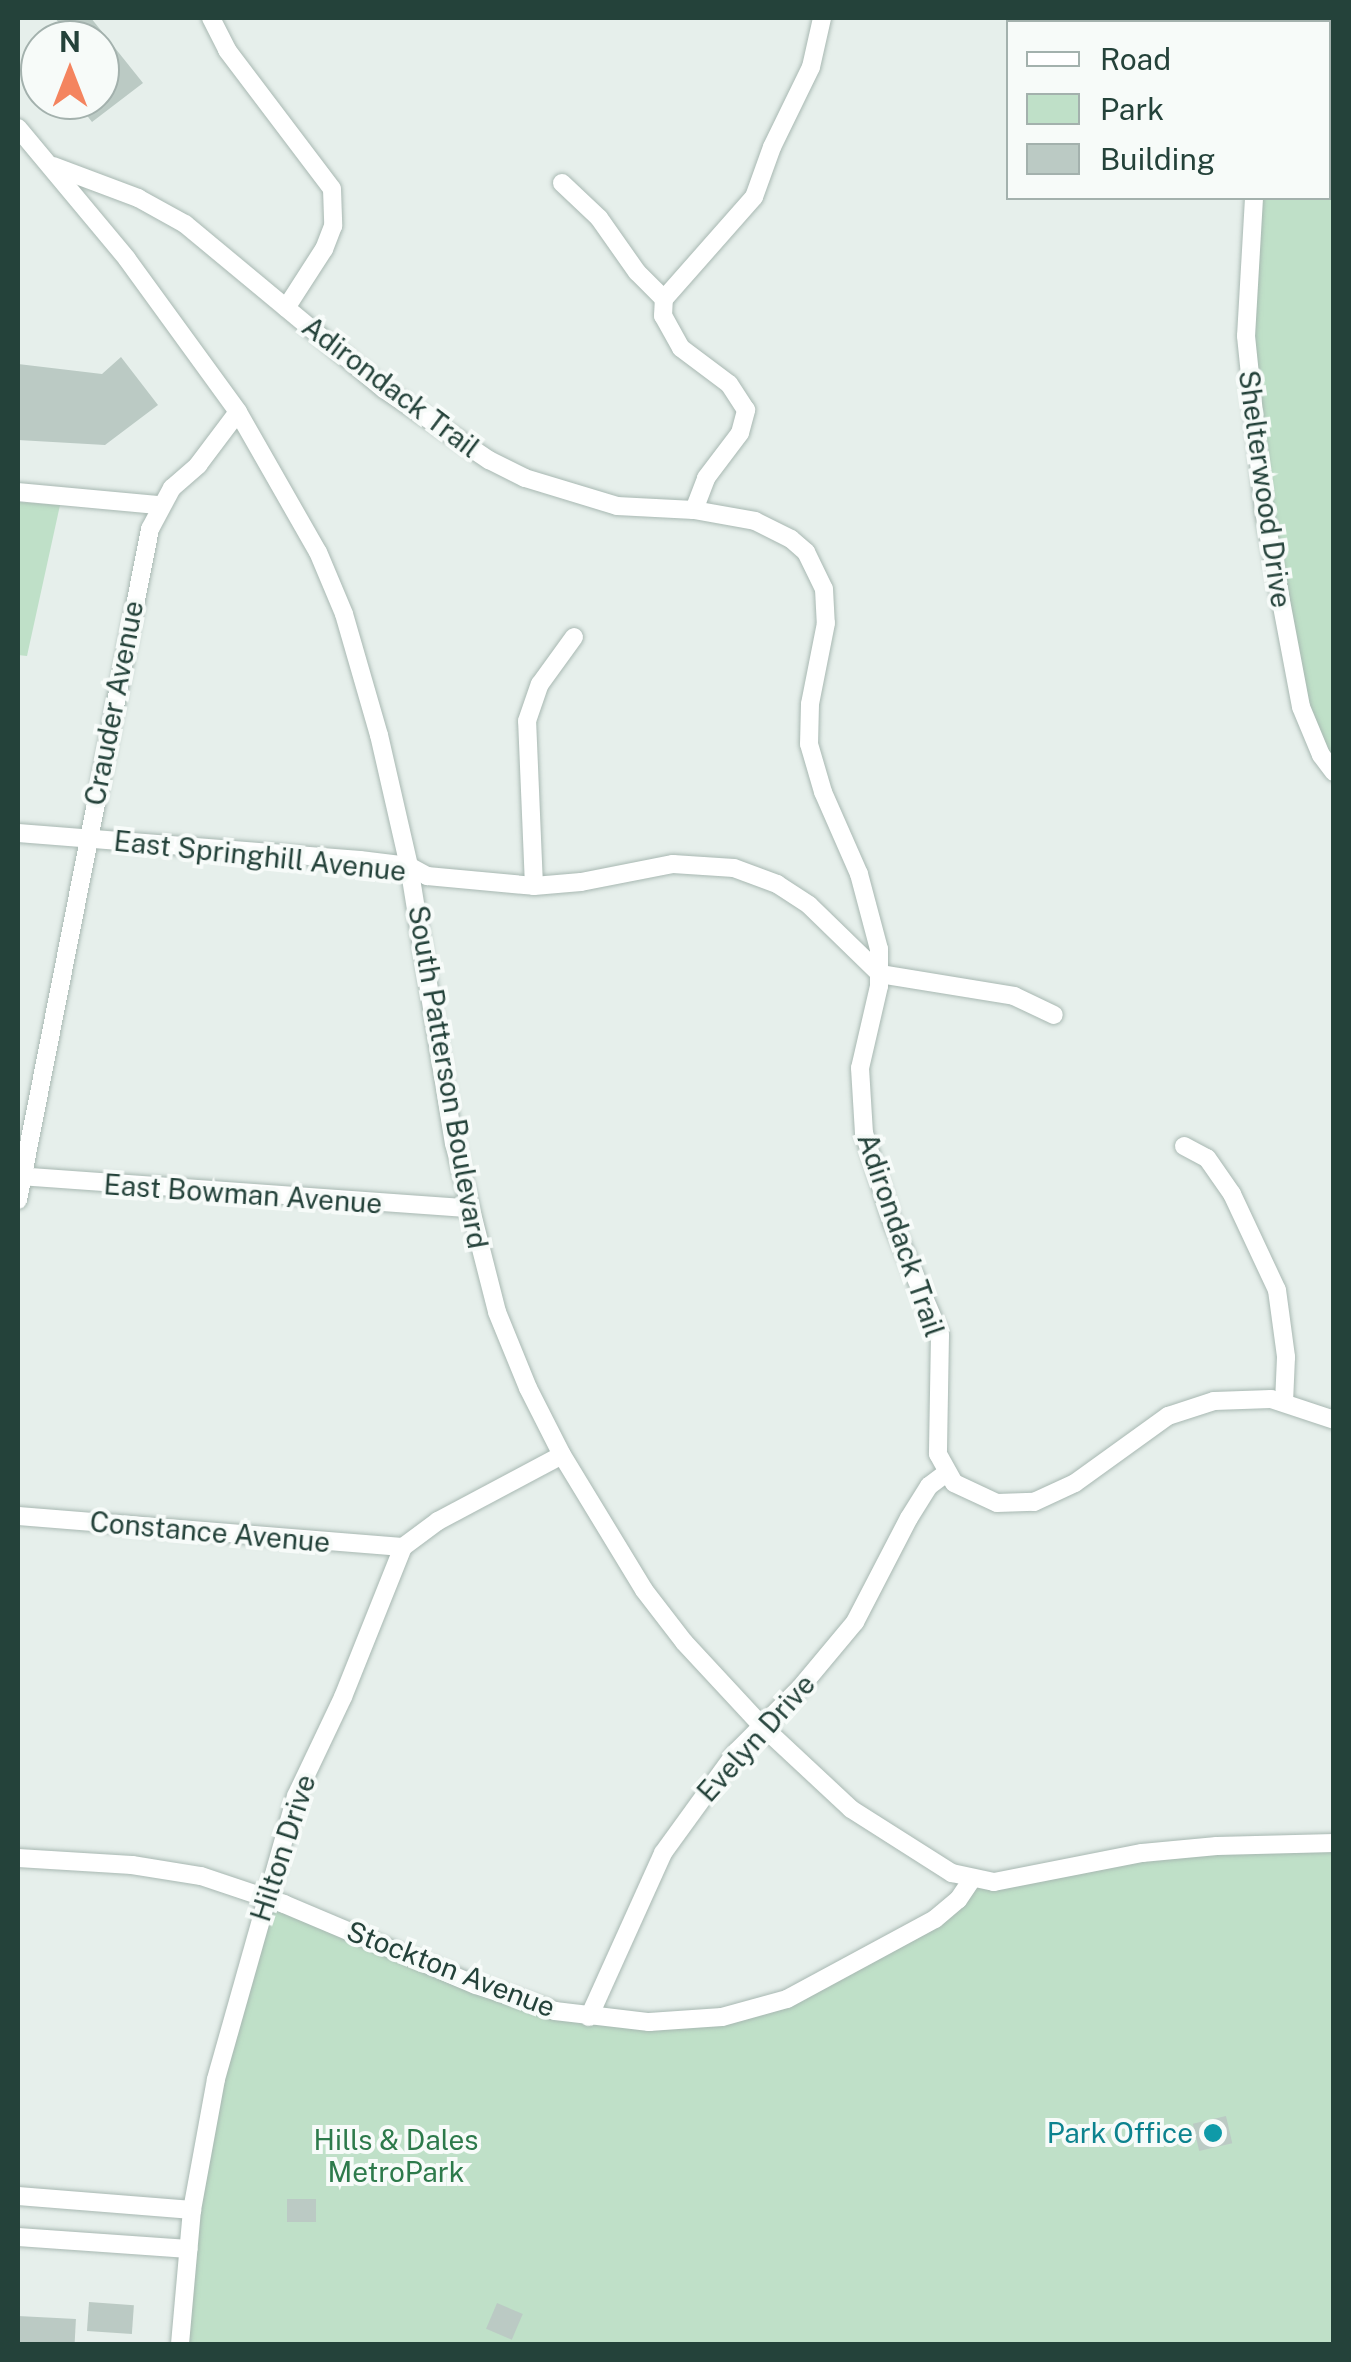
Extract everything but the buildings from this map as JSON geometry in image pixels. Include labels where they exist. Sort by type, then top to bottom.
[{"type":"street","points":[[211,18],[228,50],[332,189],[336,204],[328,238],[286,308]]},
{"type":"street","points":[[694,510],[706,478],[740,433],[746,410],[729,384],[681,348],[664,316],[664,299],[754,197],[772,147],[811,67],[822,18]]},
{"type":"street","name":"South Patterson Boulevard","points":[[18,128],[127,258],[238,412],[318,552],[366,680],[409,866],[468,1208],[498,1312],[528,1388],[562,1454],[644,1590],[684,1642],[761,1726],[852,1810],[940,1868],[994,1882],[1142,1853],[1217,1846],[1334,1843]]},
{"type":"street","name":"Adirondack Trail","points":[[53,166],[138,198],[184,224],[384,389],[489,460],[526,478],[618,506],[694,510],[774,529],[806,552],[818,569],[826,623],[810,704],[810,744],[823,792],[870,906],[880,974],[860,1068],[864,1133],[892,1222],[940,1335],[938,1454],[946,1474]]},
{"type":"street","points":[[562,183],[598,218],[637,272],[664,299]]},
{"type":"street","name":"Shelterwood Drive","points":[[1254,200],[1246,336],[1264,511],[1301,707],[1321,755],[1334,772]]},
{"type":"street","name":"Crauder Avenue","points":[[18,1200],[19,1176],[122,655],[159,505],[238,412]]},
{"type":"street","points":[[18,492],[159,505]]},
{"type":"street","points":[[534,886],[527,720],[540,684],[574,637]]},
{"type":"street","name":"East Springhill Avenue","points":[[18,833],[409,866],[426,876],[534,886],[581,882],[673,864],[734,868],[777,884],[810,905],[880,974]]},
{"type":"street","points":[[880,974],[1014,996],[1054,1015]]},
{"type":"street","points":[[1184,1146],[1207,1158],[1265,1260],[1283,1321],[1284,1402]]},
{"type":"street","name":"East Bowman Avenue","points":[[19,1176],[468,1208]]},
{"type":"street","points":[[946,1474],[972,1494],[996,1503],[1034,1502],[1075,1483],[1142,1431],[1180,1411],[1251,1396],[1284,1402],[1334,1420]]},
{"type":"street","points":[[403,1547],[438,1521],[562,1454]]},
{"type":"street","name":"Evelyn Drive","points":[[590,2018],[663,1853],[709,1786],[855,1622],[908,1518],[929,1486],[946,1474]]},
{"type":"street","name":"Constance Avenue","points":[[18,1516],[403,1547]]},
{"type":"street","name":"Hilton Drive","points":[[180,2344],[192,2210],[232,2012],[296,1796],[343,1697],[403,1547]]},
{"type":"street","name":"Stockton Avenue","points":[[18,1858],[152,1867],[200,1876],[267,1898],[476,1984],[555,2011],[590,2018],[692,2021],[771,2004],[935,1920],[958,1900],[972,1879]]},
{"type":"street","points":[[18,2196],[192,2210]]},
{"type":"street","points":[[18,2237],[188,2249]]},
{"type":"green space","points":[[1333,18],[1333,772],[1311,735],[1249,384],[1254,200],[1331,200],[1331,20],[1260,20]]},
{"type":"green space","points":[[18,502],[60,505],[27,656],[18,655]]},
{"type":"green space","name":"Hills & Dales MetroPark","points":[[1333,1843],[1333,2344],[180,2344],[192,2210],[267,1899],[392,1948],[606,2020],[755,2010],[935,1919],[972,1879],[1142,1853]]},
{"type":"place","name":"Park Office","points":[[1213,2133]]}]
